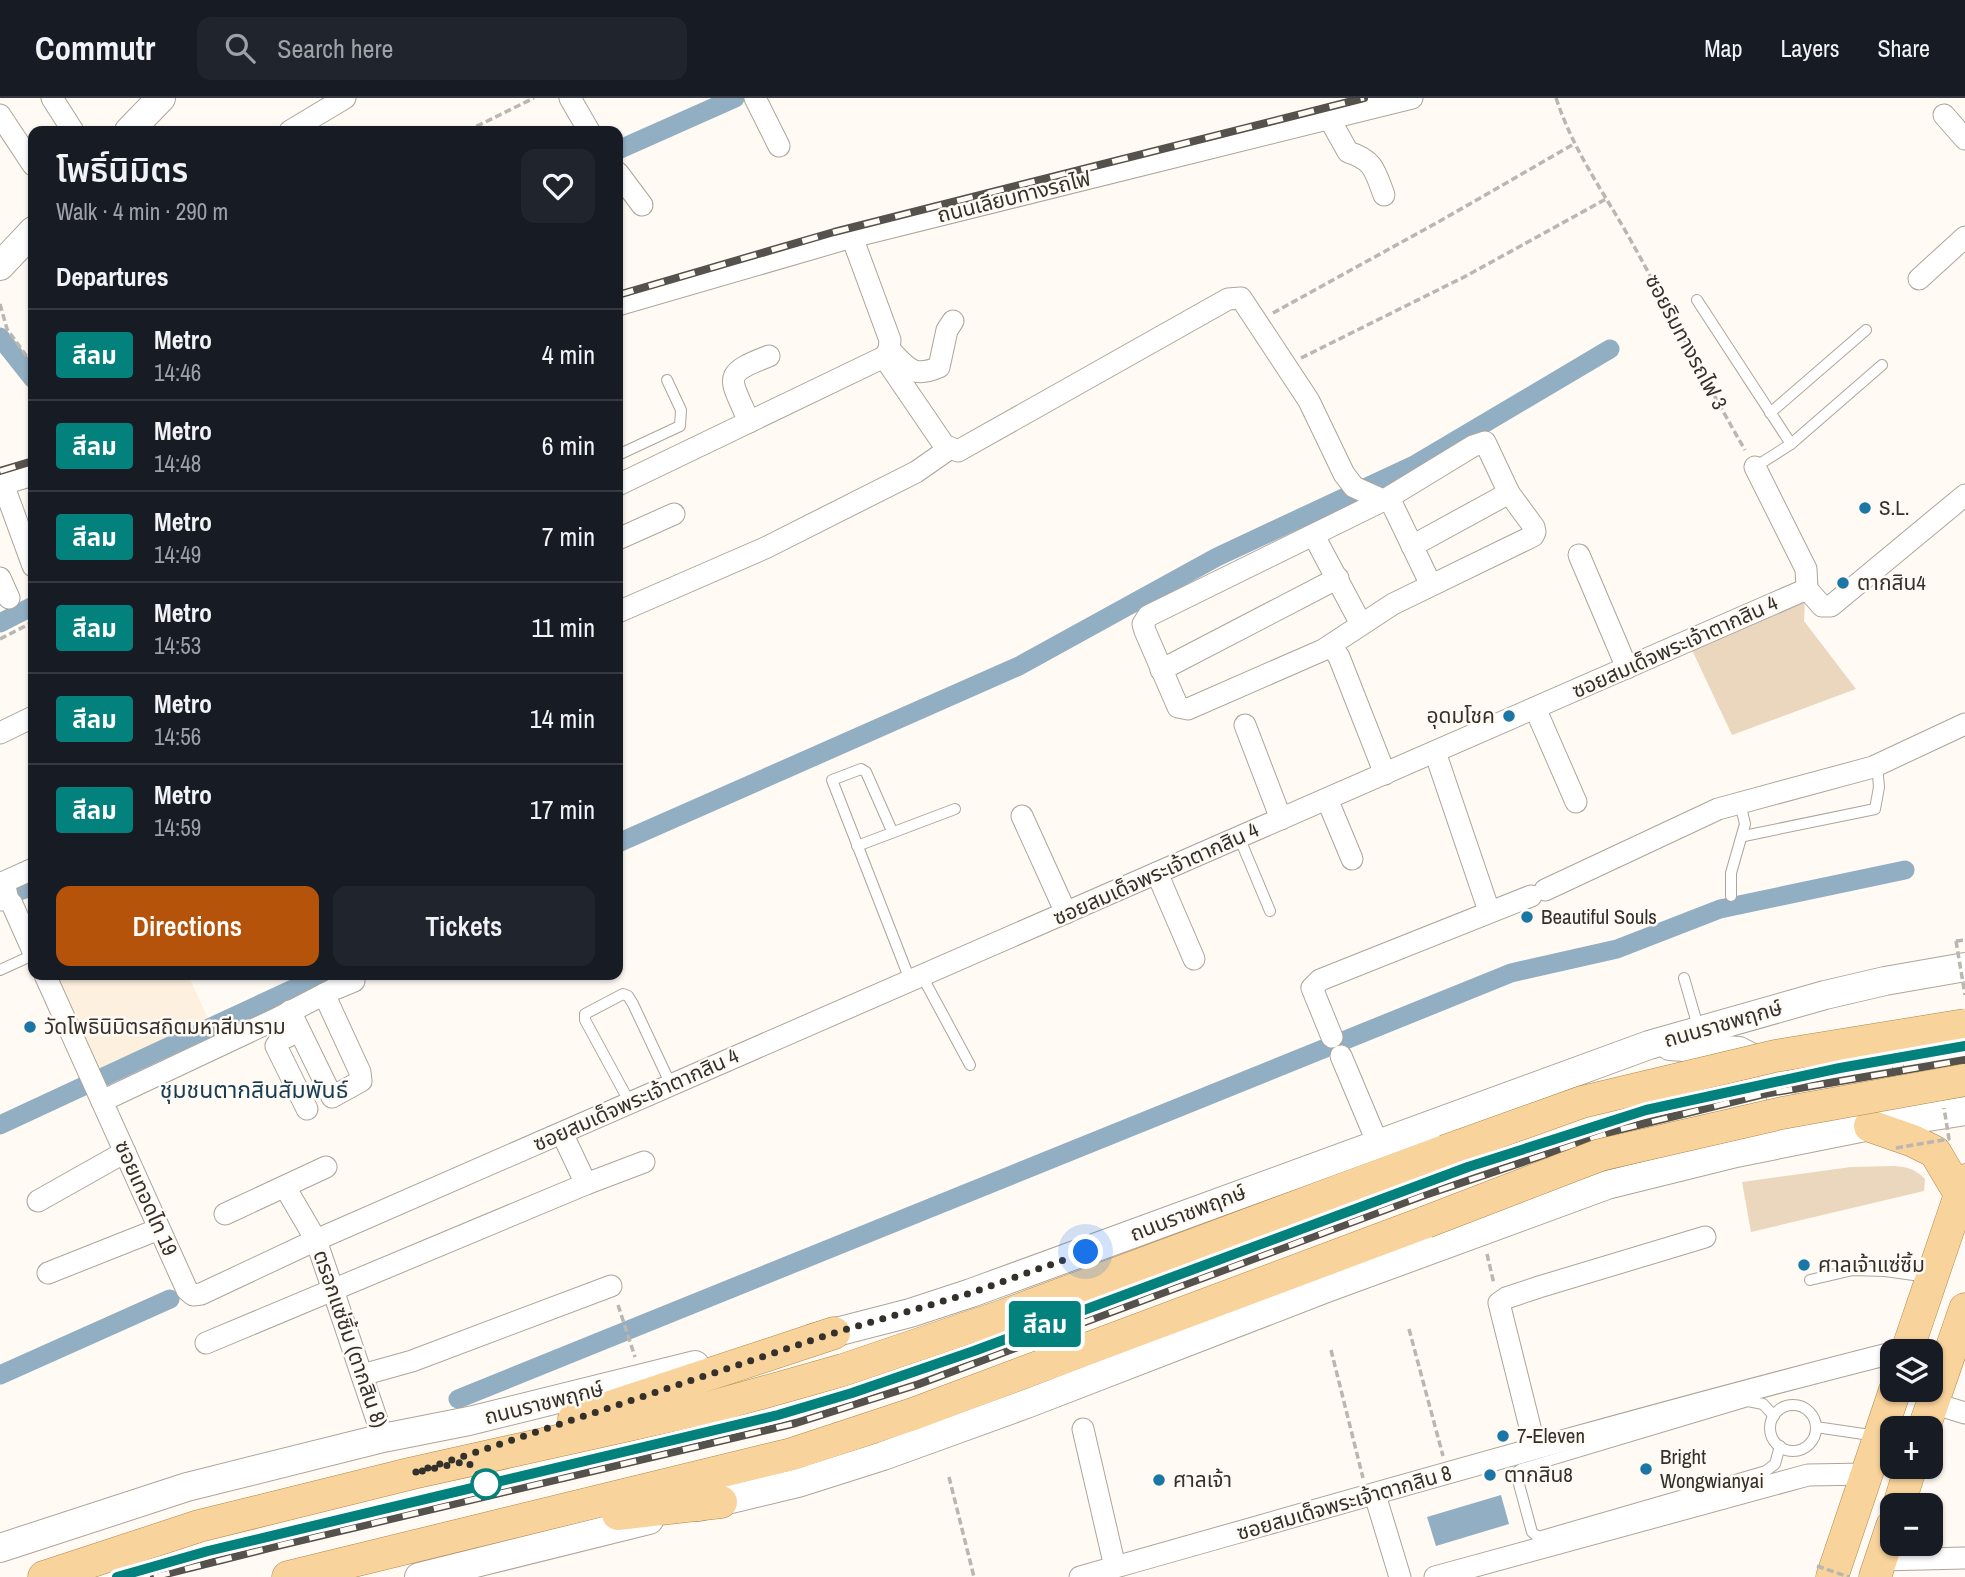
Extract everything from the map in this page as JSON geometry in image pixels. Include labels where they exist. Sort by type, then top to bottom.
[{"type":"main road","points":[[134,126],[161,98]]},
{"type":"main road","points":[[0,266],[28,236]]},
{"type":"main road","name":"ถนนราชพฤกษ์","points":[[0,1548],[187,1487],[383,1438],[469,1421],[834,1333],[971,1293],[1650,1045],[1849,989],[1965,967]]},
{"type":"main road","name":"ถนนราชพฤกษ์","points":[[44,1577],[199,1526],[413,1473],[715,1406],[843,1370],[1005,1315],[1582,1102],[1775,1056],[1965,1025]]},
{"type":"main road","points":[[1650,1045],[1739,1051],[1779,1069],[1782,1100],[1770,1136],[1736,1153]]},
{"type":"main road","points":[[288,1577],[792,1454],[914,1414],[1600,1155],[1782,1113],[1965,1080]]},
{"type":"main road","points":[[419,1577],[468,1571],[798,1483],[883,1456],[1607,1185],[1736,1153],[1870,1126],[1965,1111]]},
{"type":"main road","points":[[1870,1126],[1935,1152],[1963,1187],[1907,1339]]},
{"type":"main road","points":[[1928,1416],[1949,1372],[1963,1320]]},
{"type":"main road","points":[[413,1473],[834,1333]]},
{"type":"main road","points":[[1825,1572],[1867,1474],[1880,1436]]},
{"type":"main road","points":[[481,1530],[721,1502]]},
{"type":"street","points":[[52,98],[70,126]]},
{"type":"street","points":[[298,126],[345,98]]},
{"type":"street","points":[[570,98],[587,126]]},
{"type":"street","points":[[755,98],[779,146]]},
{"type":"street","name":"ถนนเลียบทางรถไฟ","points":[[623,304],[852,237],[1329,118],[1352,105],[1412,98]]},
{"type":"street","points":[[0,114],[28,158]]},
{"type":"street","points":[[1944,115],[1965,139]]},
{"type":"street","points":[[1329,118],[1348,152],[1363,157],[1372,164],[1384,195]]},
{"type":"street","points":[[623,180],[642,205]]},
{"type":"street","points":[[852,237],[890,340],[887,354],[944,445],[958,451],[1228,299],[1241,298],[1309,401],[1344,474],[1369,493],[1392,504],[1432,585]]},
{"type":"street","points":[[1919,279],[1965,237]]},
{"type":"street","points":[[887,354],[909,370],[925,373],[939,367],[947,330],[953,321]]},
{"type":"street","points":[[623,483],[887,354]]},
{"type":"street","points":[[749,422],[733,384],[734,374],[739,368],[769,356]]},
{"type":"street","points":[[1485,442],[1509,493],[1534,527],[1533,537],[1393,604],[1331,645],[1188,709],[1178,707],[1143,624],[1148,616],[1314,536],[1369,493],[1473,446],[1485,442]]},
{"type":"street","points":[[623,610],[765,548],[916,472],[949,449]]},
{"type":"street","points":[[1755,467],[1806,569],[1807,589],[1822,606],[1831,606],[1965,495]]},
{"type":"street","points":[[28,477],[2,485],[28,553]]},
{"type":"street","points":[[1412,546],[1509,493]]},
{"type":"street","points":[[623,537],[674,514]]},
{"type":"street","points":[[1314,536],[1361,624]]},
{"type":"street","points":[[1579,555],[1627,668]]},
{"type":"street","points":[[0,578],[9,598]]},
{"type":"street","points":[[1161,670],[1338,578]]},
{"type":"street","name":"ซอยสมเด็จพระเจ้าตากสิน 4","points":[[316,1240],[1807,589]]},
{"type":"street","points":[[1331,645],[1339,657],[1385,774]]},
{"type":"street","points":[[1535,708],[1576,802]]},
{"type":"street","points":[[0,733],[28,719]]},
{"type":"street","points":[[1332,1037],[1312,988],[1320,980],[1538,893],[1718,809],[1877,765],[1965,724]]},
{"type":"street","points":[[1245,725],[1282,819]]},
{"type":"street","points":[[1435,752],[1489,911]]},
{"type":"street","points":[[1326,799],[1352,859]]},
{"type":"street","points":[[1023,816],[1066,913]]},
{"type":"street","points":[[28,871],[4,882],[4,896],[28,943]]},
{"type":"street","points":[[1157,873],[1194,959]]},
{"type":"street","name":"ซอยเทอดไท 19","points":[[47,980],[159,1230],[187,1290],[193,1296],[316,1240]]},
{"type":"street","points":[[324,994],[360,1072],[361,1081],[300,1112],[276,1046],[295,1021],[324,994],[354,981]]},
{"type":"street","points":[[100,1096],[295,1021]]},
{"type":"street","points":[[295,1021],[331,1097]]},
{"type":"street","points":[[1341,1056],[1378,1144]]},
{"type":"street","points":[[562,1133],[586,1184]]},
{"type":"street","points":[[38,1201],[125,1152]]},
{"type":"street","points":[[206,1343],[644,1162]]},
{"type":"street","points":[[225,1214],[326,1167]]},
{"type":"street","name":"ตรอกแซ่ซิ้ม (ตากสิน 8)","points":[[285,1187],[316,1240],[383,1438]]},
{"type":"street","points":[[48,1273],[159,1230]]},
{"type":"street","points":[[1535,1447],[1499,1303],[1539,1287],[1705,1237]]},
{"type":"street","points":[[362,1375],[412,1361],[611,1286]]},
{"type":"street","name":"ซอยสมเด็จพระเจ้าตากสิน 8","points":[[1080,1577],[1448,1475],[1535,1447],[1880,1357]]},
{"type":"street","points":[[1928,1416],[1965,1413]]},
{"type":"street","points":[[1083,1429],[1115,1567]]},
{"type":"street","points":[[1435,1577],[1808,1475],[1867,1474]]},
{"type":"street","points":[[1372,1496],[1400,1577]]},
{"type":"street","points":[[1878,1569],[1965,1558]]},
{"type":"lane","points":[[1697,300],[1791,444]]},
{"type":"lane","points":[[1770,413],[1866,330]]},
{"type":"lane","points":[[1755,467],[1791,444],[1882,365]]},
{"type":"lane","points":[[623,453],[680,426],[681,410],[667,380]]},
{"type":"lane","points":[[1744,836],[1875,809],[1879,787],[1877,765]]},
{"type":"lane","points":[[892,831],[866,772],[861,769],[832,780],[857,846],[916,978],[970,1065]]},
{"type":"lane","points":[[1731,896],[1731,873],[1738,845],[1744,836],[1745,824],[1740,803]]},
{"type":"lane","points":[[857,846],[955,809]]},
{"type":"lane","points":[[1239,837],[1270,911]]},
{"type":"lane","points":[[0,970],[28,956]]},
{"type":"lane","points":[[1684,978],[1699,1030]]},
{"type":"lane","points":[[630,1103],[584,1020],[585,1014],[623,994],[628,996],[633,1004],[671,1085]]},
{"type":"lane","points":[[1776,1119],[1785,1107],[1798,1102],[1892,1085],[1899,1078],[1898,1064],[1892,1055],[1859,1057]]},
{"type":"lane","points":[[1810,1280],[1853,1270],[1885,1271],[1931,1278]]},
{"type":"lane","points":[[1774,1416],[1763,1404],[1748,1401],[1521,1469],[1517,1472],[1517,1477],[1532,1532],[1538,1537],[1766,1471],[1775,1464],[1780,1446]]},
{"type":"lane","points":[[1797,1405],[1810,1412],[1816,1427],[1812,1440],[1801,1449],[1786,1450],[1771,1434],[1770,1426],[1774,1416],[1782,1408],[1797,1405]]},
{"type":"lane","points":[[1816,1427],[1880,1436]]},
{"type":"path","points":[[477,126],[534,98]]},
{"type":"path","name":"ซอยริมทางรถไฟ 3","points":[[1556,98],[1566,130],[1755,467]]},
{"type":"path","points":[[1255,322],[1574,144]]},
{"type":"path","points":[[1287,365],[1466,275],[1606,198]]},
{"type":"path","points":[[0,304],[7,329],[28,358]]},
{"type":"path","points":[[0,639],[28,625]]},
{"type":"path","points":[[1965,940],[1956,941],[1965,995]]},
{"type":"path","points":[[1485,1248],[1499,1303]]},
{"type":"path","points":[[624,1324],[635,1359]]},
{"type":"path","points":[[1409,1329],[1448,1475]]},
{"type":"path","points":[[1331,1350],[1372,1496]]},
{"type":"path","points":[[949,1477],[974,1577]]},
{"type":"path","points":[[1825,1572],[1849,1577]]},
{"type":"shaded area","points":[[1805,598],[1804,621],[1856,689],[1732,735],[1691,648]]},
{"type":"shaded area","points":[[52,980],[190,980],[211,1025],[94,1075]]},
{"type":"shaded area","points":[[1894,1166],[1911,1169],[1925,1179],[1924,1191],[1751,1232],[1742,1182],[1851,1167]]},
{"type":"water","points":[[1501,1495],[1509,1524],[1436,1546],[1427,1517]]},
{"type":"waterway","points":[[623,148],[735,98]]},
{"type":"waterway","points":[[0,337],[28,373]]},
{"type":"waterway","points":[[623,841],[1019,666],[1217,557],[1416,464],[1610,349]]},
{"type":"waterway","points":[[0,623],[28,609]]},
{"type":"waterway","points":[[458,1399],[1511,973],[1617,949],[1720,909],[1905,870]]},
{"type":"waterway","points":[[0,898],[28,888]]},
{"type":"waterway","points":[[0,1125],[312,980]]},
{"type":"waterway","points":[[0,1375],[170,1299]]},
{"type":"railway","points":[[623,294],[834,232],[1364,98]]},
{"type":"railway","points":[[0,471],[28,463]]},
{"type":"railway","points":[[117,1577],[208,1551],[778,1415],[974,1351],[1468,1167],[1646,1110],[1840,1068],[1965,1046]]},
{"type":"railway","points":[[154,1577],[796,1423],[919,1384],[1422,1196],[1618,1130],[1764,1094],[1965,1060]]},
{"type":"metro line","name":"สีลม","points":[[117,1577],[208,1551],[778,1415],[974,1351],[1468,1167],[1646,1110],[1725,1091],[1965,1046]]},
{"type":"place","name":"S.L.","points":[[1865,508]]},
{"type":"place","name":"ตากสิน4","points":[[1843,583]]},
{"type":"place","name":"อุดมโชค","points":[[1509,716]]},
{"type":"place","name":"Beautiful Souls","points":[[1527,917]]},
{"type":"place","name":"วัดโพธินิมิตรสถิตมหาสีมาราม","points":[[30,1027]]},
{"type":"place","name":"ศาลเจ้าแซ่ซิ้ม","points":[[1804,1265]]},
{"type":"place","name":"7-Eleven","points":[[1503,1436]]},
{"type":"place","name":"Bright Wongwianyai","points":[[1646,1469]]},
{"type":"place","name":"ตากสิน8","points":[[1490,1475]]},
{"type":"place","name":"ศาลเจ้า","points":[[1159,1480]]},
{"type":"district","name":"ชุมชนตากสินสัมพันธ์","points":[[254,1090]]},
{"type":"route","points":[[486,1484],[467,1461],[413,1473],[834,1333],[910,1313],[971,1293],[1086,1252]]}]
